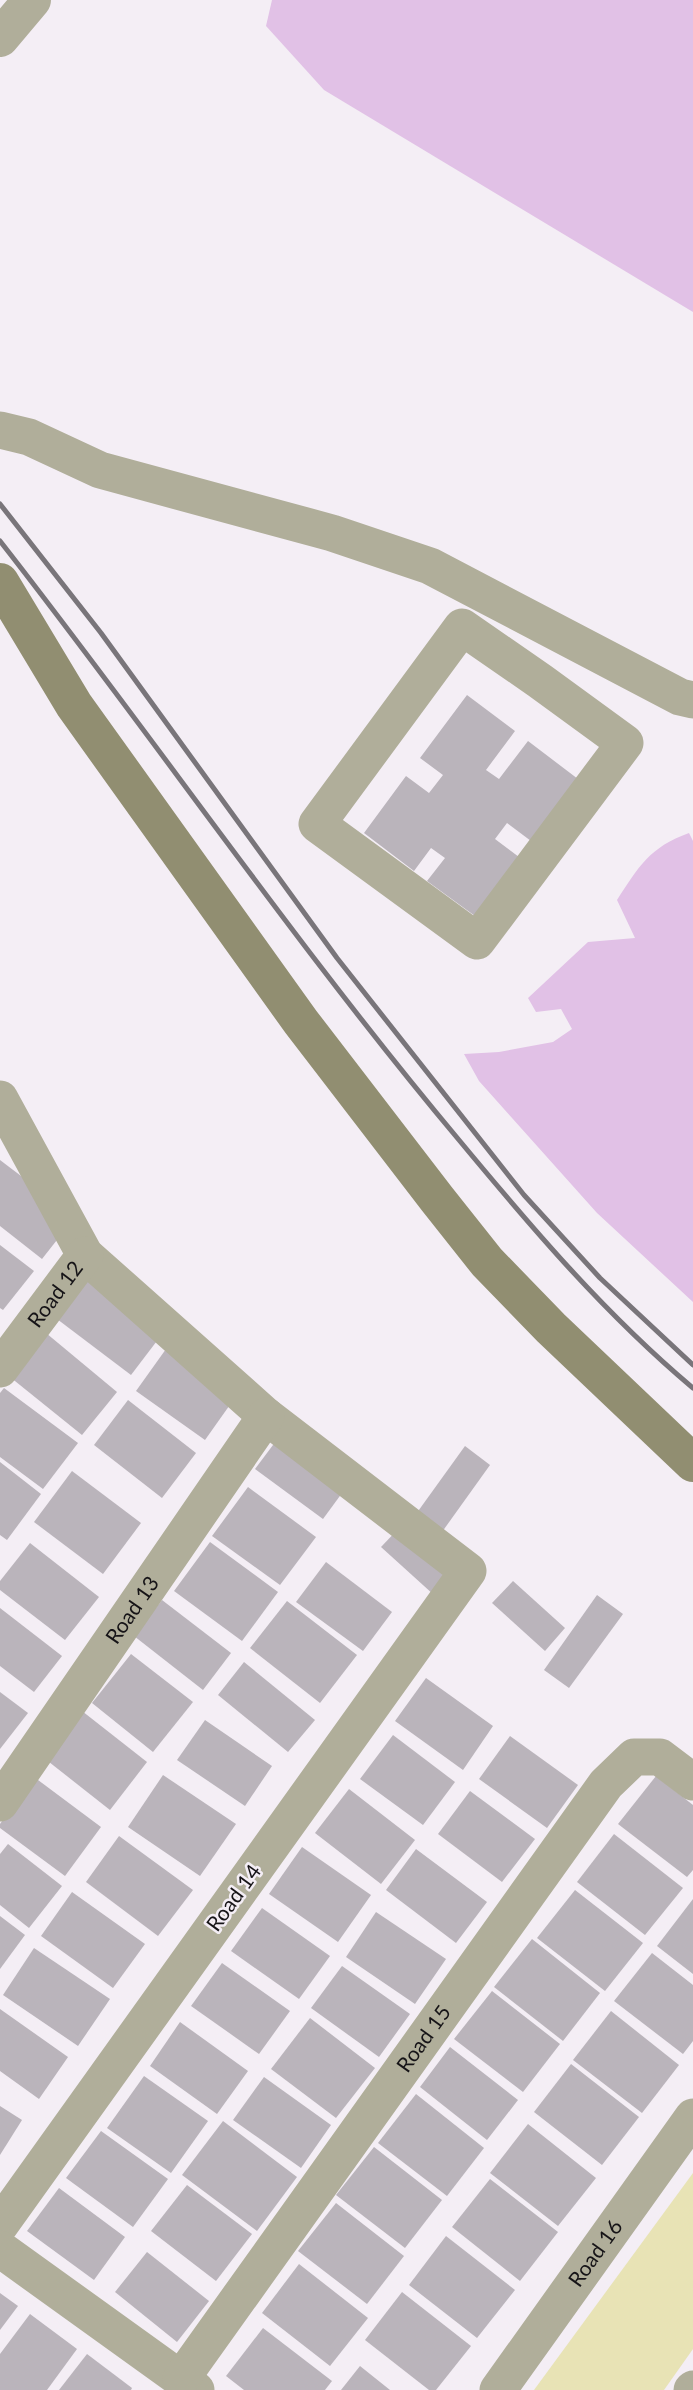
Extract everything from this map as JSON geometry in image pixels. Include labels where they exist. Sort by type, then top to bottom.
[{"type":"main road","points":[[0,582],[74,705],[301,1022],[437,1199],[487,1262],[551,1328],[693,1463]]},
{"type":"street","points":[[0,38],[32,0]]},
{"type":"street","points":[[0,430],[29,437],[100,470],[331,533],[430,566],[680,697],[693,700]]},
{"type":"street","points":[[462,627],[540,681],[625,743],[477,941],[317,824],[462,627]]},
{"type":"street","points":[[540,681],[569,638]]},
{"type":"street","points":[[0,1099],[85,1255],[266,1416]]},
{"type":"street","name":"Road 12","points":[[0,1368],[85,1255]]},
{"type":"street","name":"Road 14","points":[[0,2225],[468,1571],[266,1416]]},
{"type":"street","name":"Road 13","points":[[0,1802],[266,1416]]},
{"type":"street","name":"Road 15","points":[[188,2385],[606,1783],[634,1757],[660,1757],[693,1782]]},
{"type":"street","name":"Road 16","points":[[498,2390],[693,2117]]},
{"type":"street","points":[[0,2249],[188,2385]]},
{"type":"shaded area","points":[[272,0],[693,0],[693,312],[324,90],[266,26]]},
{"type":"shaded area","points":[[689,833],[693,841],[693,1302],[597,1213],[479,1081],[464,1054],[499,1052],[553,1042],[572,1029],[561,1009],[536,1012],[528,998],[588,942],[635,938],[617,900],[632,877],[655,851]]},
{"type":"shaded area","points":[[693,2173],[693,2349],[664,2390],[534,2390]]},
{"type":"building","points":[[467,695],[515,731],[486,770],[499,779],[528,741],[578,779],[531,841],[507,823],[495,839],[519,857],[475,916],[427,881],[445,858],[431,848],[414,871],[364,833],[406,776],[429,793],[443,775],[420,758]]},
{"type":"building","points":[[0,1160],[75,1217],[42,1259],[0,1226]]},
{"type":"building","points":[[0,1245],[34,1271],[3,1310],[0,1308]]},
{"type":"building","points":[[92,1273],[166,1329],[131,1375],[57,1319]]},
{"type":"building","points":[[46,1333],[117,1392],[82,1435],[10,1377]]},
{"type":"building","points":[[171,1342],[239,1392],[205,1440],[136,1391]]},
{"type":"building","points":[[4,1388],[78,1443],[43,1489],[0,1457],[0,1393]]},
{"type":"building","points":[[128,1400],[196,1453],[162,1498],[94,1445]]},
{"type":"building","points":[[291,1421],[356,1474],[323,1519],[255,1469]]},
{"type":"building","points":[[465,1446],[490,1465],[437,1539],[411,1521]]},
{"type":"building","points":[[0,1462],[41,1494],[7,1540],[0,1535]]},
{"type":"building","points":[[72,1471],[141,1523],[103,1574],[34,1522]]},
{"type":"building","points":[[248,1487],[316,1537],[280,1585],[212,1536]]},
{"type":"building","points":[[402,1525],[454,1572],[434,1595],[381,1547]]},
{"type":"building","points":[[210,1542],[278,1592],[242,1641],[174,1591]]},
{"type":"building","points":[[30,1543],[99,1597],[65,1640],[0,1590],[0,1581]]},
{"type":"building","points":[[326,1562],[392,1612],[363,1651],[296,1602]]},
{"type":"building","points":[[513,1581],[565,1628],[545,1651],[492,1603]]},
{"type":"building","points":[[597,1595],[623,1614],[569,1688],[544,1670]]},
{"type":"building","points":[[162,1600],[231,1653],[203,1690],[134,1636]]},
{"type":"building","points":[[287,1601],[357,1655],[320,1703],[250,1648]]},
{"type":"building","points":[[0,1608],[62,1656],[34,1692],[0,1666]]},
{"type":"building","points":[[131,1654],[193,1702],[153,1752],[92,1703]]},
{"type":"building","points":[[244,1662],[315,1720],[288,1752],[218,1695]]},
{"type":"building","points":[[426,1678],[493,1726],[463,1770],[395,1721]]},
{"type":"building","points":[[0,1692],[28,1713],[0,1749]]},
{"type":"building","points":[[82,1711],[147,1762],[110,1810],[44,1758]]},
{"type":"building","points":[[205,1720],[272,1766],[245,1806],[177,1760]]},
{"type":"building","points":[[393,1735],[455,1782],[423,1825],[360,1779]]},
{"type":"building","points":[[510,1736],[578,1785],[547,1828],[479,1779]]},
{"type":"building","points":[[163,1775],[236,1824],[200,1876],[128,1827]]},
{"type":"building","points":[[656,1776],[693,1805],[693,1870],[687,1877],[618,1824]]},
{"type":"building","points":[[34,1777],[101,1827],[65,1876],[0,1828],[0,1824]]},
{"type":"building","points":[[349,1789],[415,1840],[381,1884],[315,1833]]},
{"type":"building","points":[[470,1791],[535,1839],[502,1882],[438,1834]]},
{"type":"building","points":[[614,1834],[683,1888],[645,1935],[577,1882]]},
{"type":"building","points":[[119,1836],[193,1890],[158,1936],[86,1882]]},
{"type":"building","points":[[8,1844],[62,1886],[29,1928],[0,1905],[0,1854]]},
{"type":"building","points":[[302,1847],[371,1895],[338,1942],[269,1894]]},
{"type":"building","points":[[416,1849],[487,1902],[456,1943],[386,1890]]},
{"type":"building","points":[[575,1890],[643,1943],[605,1991],[537,1938]]},
{"type":"building","points":[[72,1892],[145,1944],[113,1988],[41,1936]]},
{"type":"building","points":[[693,1899],[693,1974],[657,1946]]},
{"type":"building","points":[[262,1908],[330,1956],[299,1999],[231,1951]]},
{"type":"building","points":[[376,1912],[446,1959],[415,2004],[346,1957]]},
{"type":"building","points":[[0,1916],[25,1935],[0,1969]]},
{"type":"building","points":[[532,1939],[600,1993],[563,2041],[494,1987]]},
{"type":"building","points":[[34,1948],[110,1999],[78,2046],[3,1995]]},
{"type":"building","points":[[652,1953],[693,1985],[693,2041],[683,2054],[614,2001]]},
{"type":"building","points":[[222,1963],[290,2011],[259,2054],[191,2006]]},
{"type":"building","points":[[342,1966],[410,2014],[379,2057],[311,2008]]},
{"type":"building","points":[[492,1991],[560,2044],[523,2092],[454,2039]]},
{"type":"building","points":[[0,2009],[68,2057],[39,2099],[0,2071]]},
{"type":"building","points":[[611,2011],[679,2065],[642,2113],[573,2060]]},
{"type":"building","points":[[310,2018],[375,2068],[336,2118],[271,2069]]},
{"type":"building","points":[[180,2022],[248,2071],[217,2114],[150,2066]]},
{"type":"building","points":[[450,2047],[518,2100],[487,2140],[420,2087]]},
{"type":"building","points":[[571,2064],[639,2117],[602,2165],[534,2112]]},
{"type":"building","points":[[144,2076],[208,2121],[171,2173],[107,2128]]},
{"type":"building","points":[[264,2077],[331,2125],[301,2168],[233,2120]]},
{"type":"building","points":[[416,2094],[484,2148],[447,2196],[378,2143]]},
{"type":"building","points":[[0,2106],[22,2120],[0,2155]]},
{"type":"building","points":[[223,2121],[297,2177],[257,2231],[182,2175]]},
{"type":"building","points":[[528,2124],[596,2178],[558,2226],[490,2173]]},
{"type":"building","points":[[101,2131],[168,2179],[133,2227],[66,2178]]},
{"type":"building","points":[[374,2147],[442,2200],[405,2248],[336,2195]]},
{"type":"building","points":[[490,2179],[558,2232],[520,2281],[452,2227]]},
{"type":"building","points":[[187,2185],[252,2234],[216,2281],[151,2231]]},
{"type":"building","points":[[59,2188],[125,2237],[94,2280],[27,2231]]},
{"type":"building","points":[[336,2203],[404,2256],[367,2304],[298,2251]]},
{"type":"building","points":[[446,2236],[515,2290],[477,2338],[409,2285]]},
{"type":"building","points":[[147,2252],[209,2301],[177,2342],[115,2292]]},
{"type":"building","points":[[299,2264],[368,2318],[330,2366],[262,2313]]},
{"type":"building","points":[[402,2292],[471,2346],[436,2390],[429,2390],[365,2340]]},
{"type":"building","points":[[0,2293],[18,2306],[0,2330]]},
{"type":"building","points":[[30,2314],[77,2349],[47,2390],[0,2390],[0,2354]]},
{"type":"building","points":[[263,2328],[332,2381],[325,2390],[244,2390],[226,2376]]},
{"type":"building","points":[[87,2354],[132,2388],[131,2390],[59,2390]]},
{"type":"building","points":[[360,2366],[390,2390],[341,2390]]},
{"type":"railway","points":[[0,504],[101,633],[337,958],[524,1195],[600,1278],[693,1365]]},
{"type":"railway","points":[[0,541],[283,918],[399,1067],[570,1269],[661,1360],[693,1388]]}]
